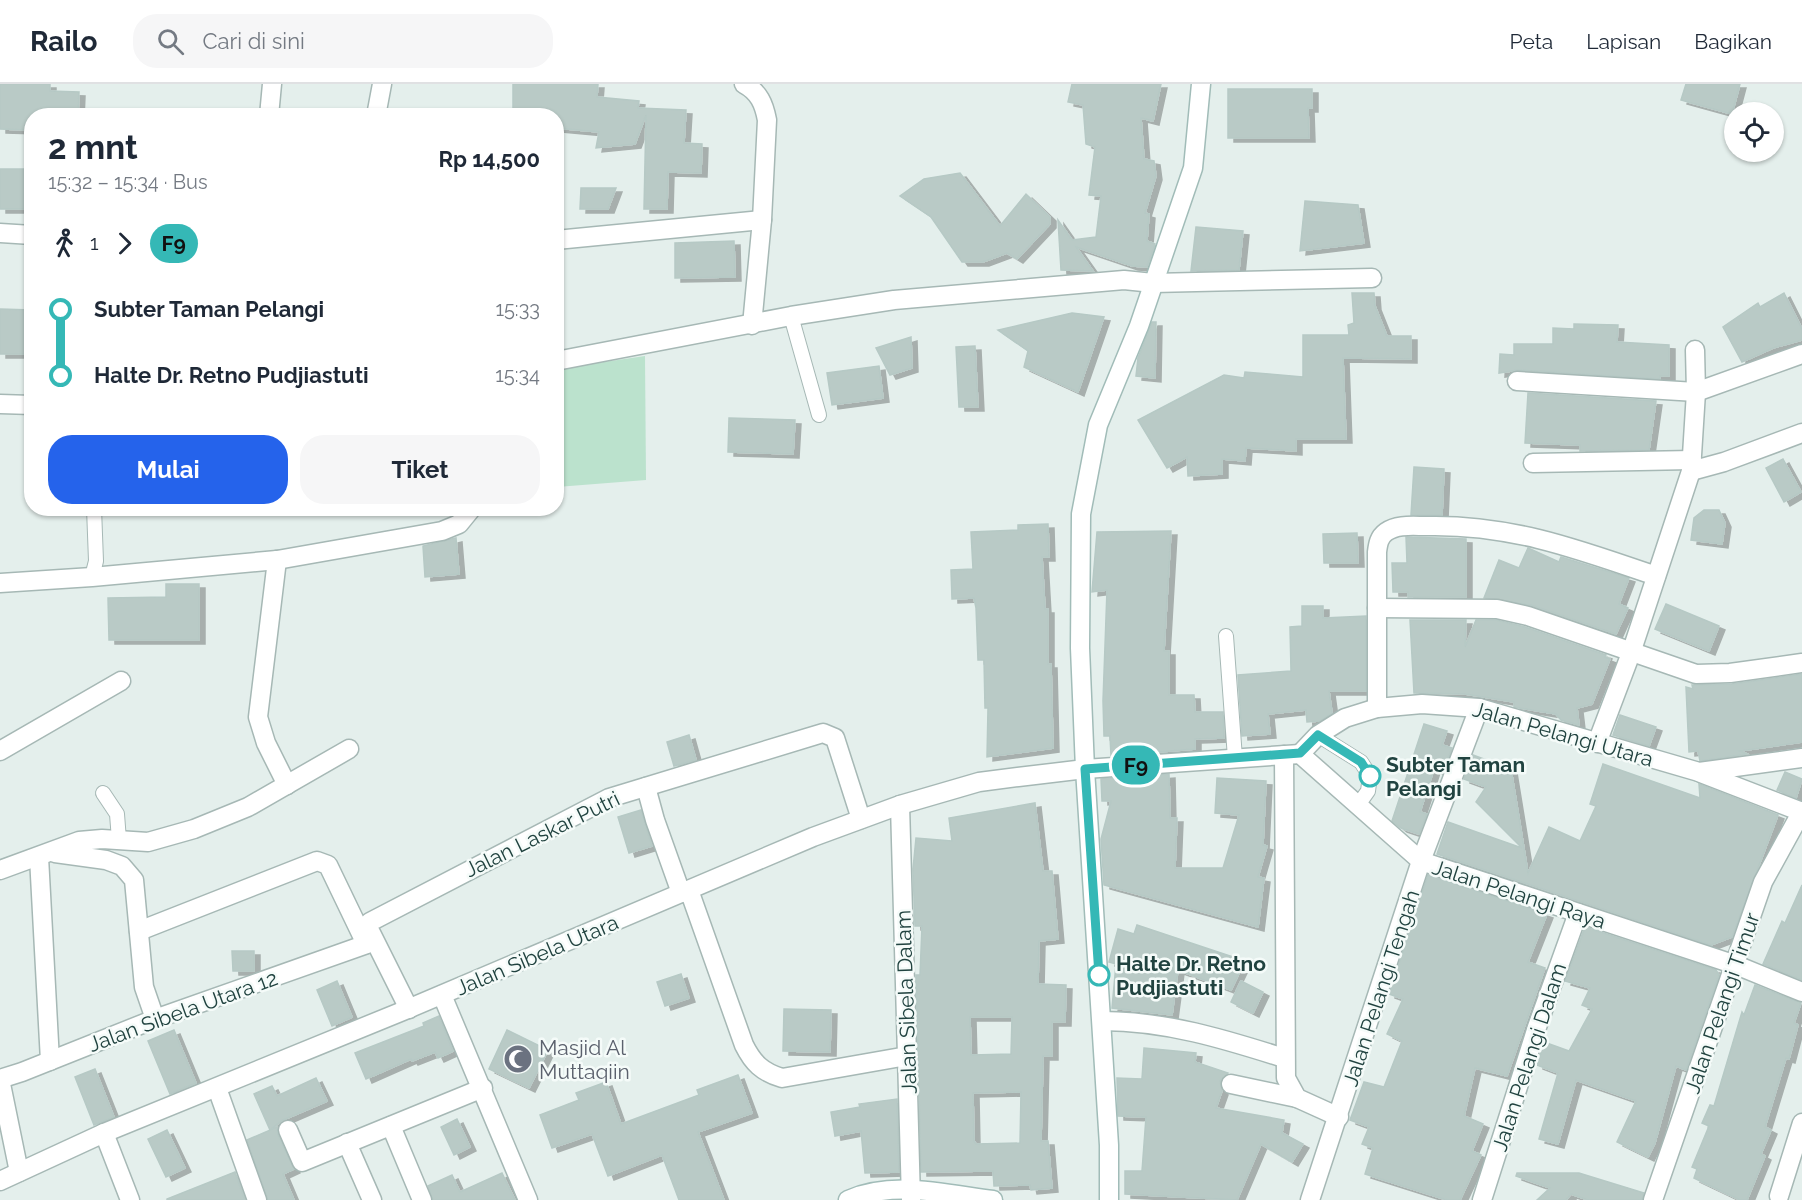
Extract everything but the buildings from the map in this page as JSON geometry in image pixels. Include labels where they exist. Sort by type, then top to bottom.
[{"type":"street","points":[[270,108],[272,84]]},
{"type":"street","points":[[378,108],[382,84]]},
{"type":"street","points":[[744,84],[754,89],[764,105],[767,120],[762,220],[753,325]]},
{"type":"street","points":[[1109,1200],[1109,1145],[1085,769],[1080,648],[1081,513],[1098,425],[1133,342],[1193,168],[1202,84]]},
{"type":"street","points":[[564,239],[762,220]]},
{"type":"street","points":[[0,232],[24,234]]},
{"type":"street","points":[[564,360],[791,316],[894,300],[1124,280],[1153,284],[1372,278]]},
{"type":"street","points":[[1597,743],[1631,653],[1692,466],[1696,392],[1695,350]]},
{"type":"street","points":[[1517,381],[1696,392],[1802,354]]},
{"type":"street","points":[[0,404],[24,405]]},
{"type":"street","points":[[1533,463],[1692,466],[1724,462],[1802,433]]},
{"type":"street","points":[[0,583],[277,560],[442,531],[459,524],[466,516]]},
{"type":"street","points":[[1377,708],[1379,541],[1386,531],[1397,527],[1497,529],[1560,543],[1656,576]]},
{"type":"street","points":[[277,560],[259,724],[287,785]]},
{"type":"street","points":[[1377,608],[1497,609],[1528,616],[1696,674],[1730,673],[1802,663]]},
{"type":"street","points":[[0,751],[121,681]]},
{"type":"street","name":"Jalan Pelangi Utara","points":[[1292,754],[1345,718],[1377,708],[1422,704],[1479,708],[1699,772],[1802,758]]},
{"type":"street","name":"Jalan Pelangi Tengah","points":[[1310,1200],[1421,861],[1479,708]]},
{"type":"street","name":"Jalan Laskar Putri","points":[[406,1010],[369,929],[370,922],[609,798],[823,733],[835,738],[861,819]]},
{"type":"street","points":[[0,870],[79,841],[160,841],[231,815],[350,749]]},
{"type":"street","points":[[1085,769],[1292,754],[1284,1058],[1286,1078],[1297,1098]]},
{"type":"street","name":"Jalan Pelangi Raya","points":[[1292,754],[1358,805],[1421,861],[1736,965],[1802,992]]},
{"type":"street","name":"Jalan Sibela Utara","points":[[0,1180],[104,1133],[406,1010],[861,819],[979,782],[1085,769]]},
{"type":"street","points":[[1699,772],[1802,811]]},
{"type":"street","points":[[646,787],[655,820],[752,1060],[765,1073],[782,1078],[907,1056]]},
{"type":"street","name":"Jalan Sibela Dalam","points":[[900,805],[911,1195]]},
{"type":"street","name":"Jalan Pelangi Timur","points":[[1653,1200],[1763,882],[1802,811]]},
{"type":"street","points":[[43,855],[81,854],[122,866],[134,880],[144,987],[154,1019]]},
{"type":"street","points":[[43,855],[50,1061]]},
{"type":"street","points":[[139,930],[317,861],[328,865],[367,944],[406,1010]]},
{"type":"street","name":"Jalan Pelangi Dalam","points":[[1482,1200],[1537,1027],[1578,913]]},
{"type":"street","name":"Jalan Sibela Utara 12","points":[[0,1079],[154,1019],[367,944]]},
{"type":"street","points":[[442,995],[483,1088],[528,1200]]},
{"type":"street","points":[[1102,1021],[1153,1023],[1208,1035],[1284,1058]]},
{"type":"street","points":[[0,1079],[19,1172]]},
{"type":"street","points":[[1231,1084],[1297,1098],[1339,1117]]},
{"type":"street","points":[[217,1088],[232,1123],[240,1155],[257,1200]]},
{"type":"street","points":[[288,1130],[302,1162],[483,1088]]},
{"type":"street","points":[[1779,1196],[1802,1123]]},
{"type":"street","points":[[391,1126],[422,1200]]},
{"type":"street","points":[[104,1133],[130,1200]]},
{"type":"street","points":[[348,1143],[372,1200]]},
{"type":"street","points":[[848,1200],[864,1193],[993,1200]]},
{"type":"lane","points":[[791,316],[819,415]]},
{"type":"lane","points":[[92,577],[96,561],[94,516]]},
{"type":"lane","points":[[1226,636],[1235,758]]},
{"type":"lane","points":[[1318,735],[1361,762],[1370,776],[1368,791],[1358,805]]},
{"type":"lane","points":[[103,793],[117,814],[119,840]]},
{"type":"green space","points":[[645,356],[646,480],[564,486],[564,368]]},
{"type":"bus line","name":"F9","points":[[1099,975],[1085,769],[1300,753],[1318,735],[1361,762],[1370,776]]},
{"type":"place","name":"Subter Taman Pelangi","points":[[1370,776]]},
{"type":"place","name":"Halte Dr. Retno Pudjiastuti","points":[[1099,975]]},
{"type":"place","name":"Masjid Al Muttaqiin","points":[[518,1059]]}]
